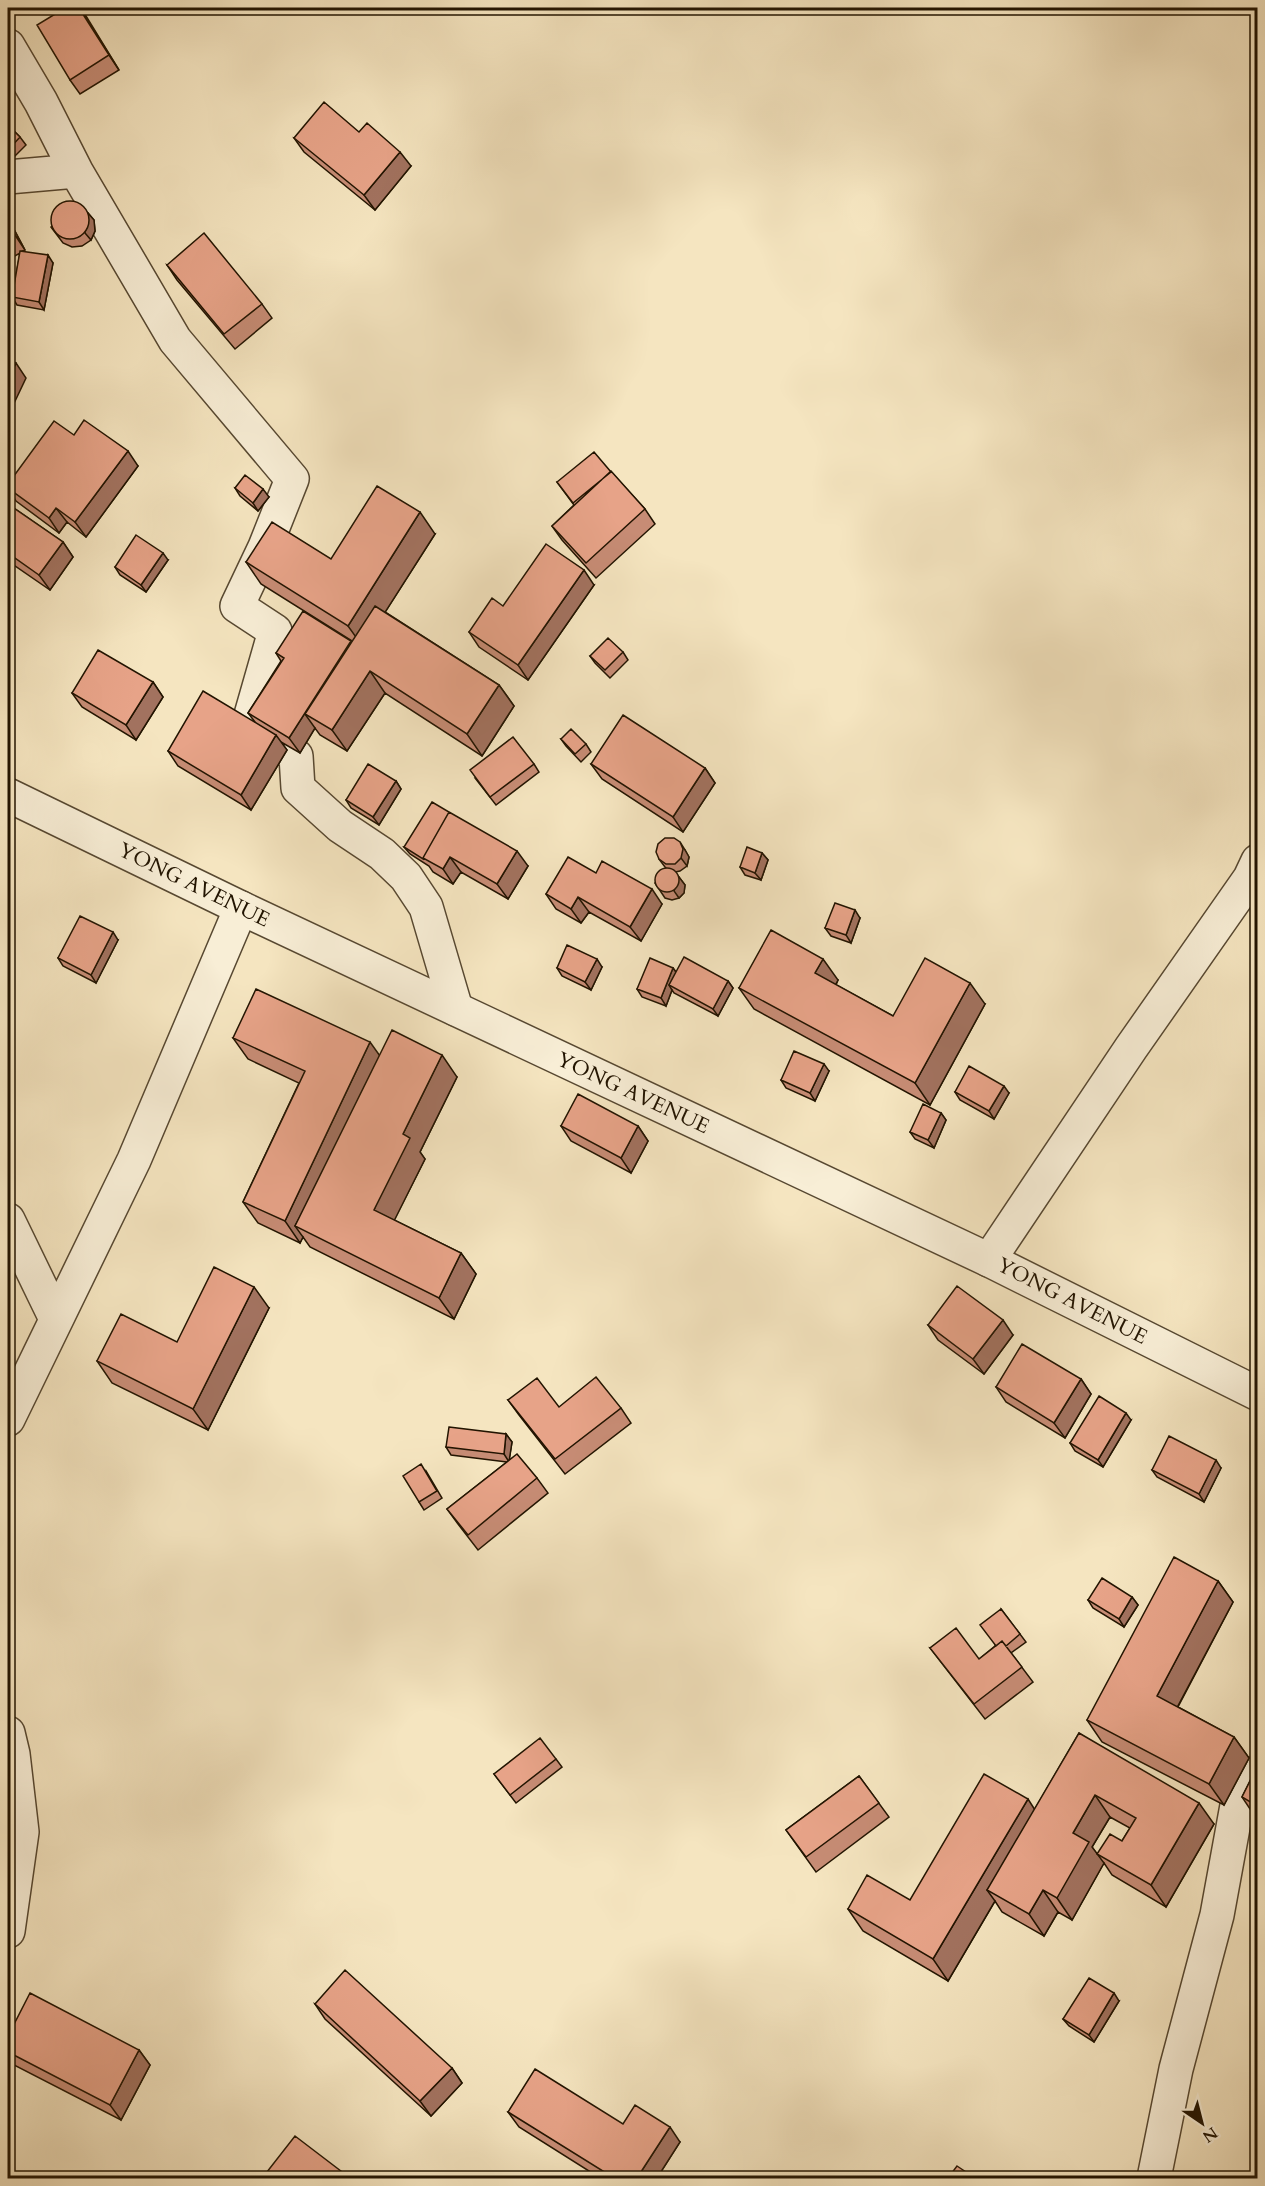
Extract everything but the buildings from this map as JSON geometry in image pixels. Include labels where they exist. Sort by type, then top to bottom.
[{"type":"street","points":[[8,46],[41,102],[76,171],[175,340],[291,479],[265,547],[237,606],[275,631],[249,722],[296,756],[298,788],[340,826],[382,854],[406,877],[426,907],[456,1010]]},
{"type":"street","points":[[8,177],[76,171]]},
{"type":"street","name":"YONG AVENUE","points":[[8,795],[456,1010],[990,1260],[1257,1394]]},
{"type":"street","points":[[990,1260],[1131,1048],[1251,878],[1257,861]]},
{"type":"street","points":[[8,1419],[134,1160],[241,908]]},
{"type":"street","points":[[8,1220],[56,1319]]},
{"type":"street","points":[[8,1733],[13,1754],[22,1832],[8,1931]]},
{"type":"street","points":[[1154,2178],[1176,2069],[1217,1915],[1238,1800],[1257,1772]]}]
